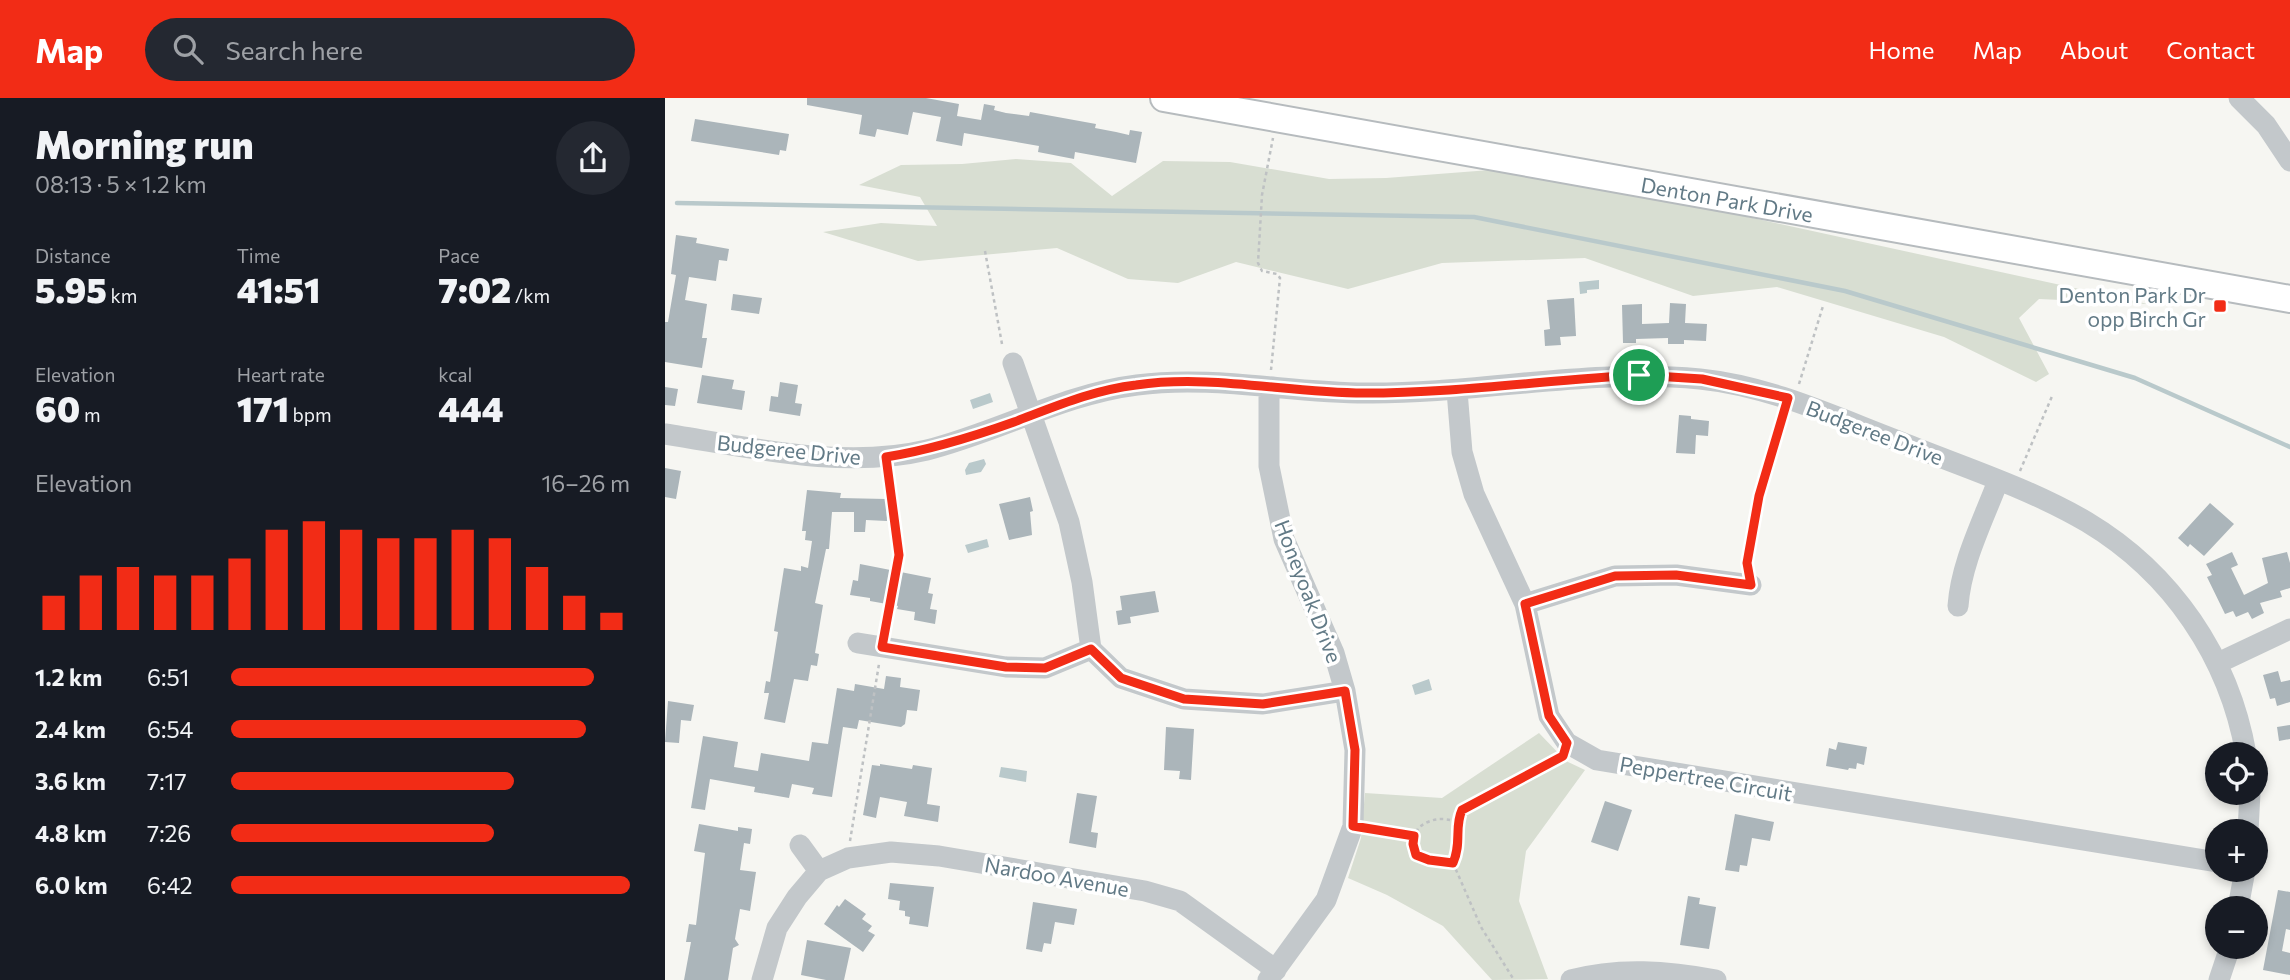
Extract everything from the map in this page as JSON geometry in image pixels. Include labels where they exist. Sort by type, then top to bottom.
[{"type":"main road","name":"Denton Park Drive","points":[[1164,98],[2290,299]]},
{"type":"street","points":[[2239,98],[2266,125],[2290,161]]},
{"type":"street","points":[[1013,363],[1069,522],[1082,582],[1091,649],[1121,678],[1184,699],[1263,704],[1345,691]]},
{"type":"street","name":"Budgeree Drive","points":[[665,434],[819,457],[850,459],[886,457],[959,441],[1102,391],[1135,385],[1270,379],[1360,393],[1457,391],[1563,379],[1639,375],[1702,379],[1791,399],[2005,484],[2086,521],[2127,550],[2162,582],[2186,611],[2218,663],[2233,702],[2243,742]]},
{"type":"street","name":"Honeyoak Drive","points":[[1270,379],[1269,466],[1285,539],[1334,653],[1345,691],[1355,750],[1353,826],[1326,900],[1272,975]]},
{"type":"street","name":"Peppertree Circuit","points":[[1457,391],[1462,452],[1474,494],[1525,604],[1549,716],[1567,743],[1597,760],[2205,860]]},
{"type":"street","points":[[1958,606],[1965,567],[2005,484]]},
{"type":"street","points":[[1525,604],[1615,576],[1676,575],[1751,585]]},
{"type":"street","points":[[2218,663],[2290,629]]},
{"type":"street","points":[[858,643],[1006,667],[1045,668],[1091,649]]},
{"type":"street","points":[[800,845],[820,871]]},
{"type":"street","name":"Nardoo Avenue","points":[[762,980],[777,928],[797,897],[820,871],[848,858],[891,852],[939,856],[1145,891],[1180,901],[1272,975]]},
{"type":"street","points":[[2219,980],[2226,959]]},
{"type":"street","points":[[1571,980],[1616,971],[1687,975],[1716,980]]},
{"type":"path","points":[[1270,379],[1280,278],[1277,274],[1262,271],[1258,263],[1262,208],[1277,117]]},
{"type":"path","points":[[985,251],[1002,344]]},
{"type":"path","points":[[1751,585],[1747,563],[1759,496],[1823,306]]},
{"type":"path","points":[[2005,484],[2053,394]]},
{"type":"path","points":[[848,858],[899,555],[886,457]]},
{"type":"path","points":[[1514,980],[1481,927],[1453,863],[1459,839],[1457,822],[1462,810],[1471,804],[1501,791],[1563,756],[1567,743]]},
{"type":"path","points":[[1453,863],[1429,860],[1416,855],[1413,844],[1418,828],[1426,822],[1445,818],[1457,822]]},
{"type":"path","points":[[1353,826],[1414,836]]},
{"type":"shaded area","points":[[1016,159],[1071,163],[1112,196],[1163,161],[1230,162],[1329,179],[1386,178],[1503,169],[1651,196],[2148,304],[2039,299],[2019,318],[2049,374],[2036,382],[1944,337],[1777,287],[1693,296],[1585,258],[1442,263],[1348,289],[1236,262],[1178,283],[1128,279],[1057,248],[918,261],[823,232],[881,223],[937,226],[920,197],[859,185],[901,165],[962,164]]},
{"type":"shaded area","points":[[1599,280],[1599,289],[1580,294],[1579,282]]},
{"type":"shaded area","points":[[990,393],[993,402],[973,409],[970,400]]},
{"type":"shaded area","points":[[984,459],[986,464],[981,472],[966,475],[965,470],[969,463]]},
{"type":"shaded area","points":[[987,539],[989,547],[968,553],[965,545]]},
{"type":"shaded area","points":[[1429,679],[1432,690],[1415,695],[1412,685]]},
{"type":"shaded area","points":[[1539,733],[1566,761],[1585,770],[1526,851],[1519,901],[1548,979],[1492,980],[1443,926],[1387,895],[1348,878],[1361,838],[1365,793],[1442,798]]},
{"type":"shaded area","points":[[1001,767],[1027,771],[1026,782],[999,777]]},
{"type":"building","points":[[807,98],[926,98],[959,104],[957,116],[981,120],[984,104],[995,106],[994,110],[1006,113],[1029,116],[1030,112],[1096,124],[1095,128],[1129,135],[1130,130],[1142,132],[1136,163],[1075,152],[1074,159],[1038,152],[1039,146],[964,133],[962,146],[936,141],[941,117],[913,112],[908,135],[877,129],[875,137],[859,134],[862,115],[807,105]]},
{"type":"building","points":[[695,119],[789,134],[786,151],[780,150],[779,155],[691,141]]},
{"type":"building","points":[[676,235],[697,238],[696,243],[729,249],[727,261],[719,260],[716,281],[689,277],[685,300],[707,304],[702,338],[707,338],[702,368],[665,362],[665,322],[668,322],[676,275],[671,274]]},
{"type":"building","points":[[733,294],[762,298],[759,314],[731,310]]},
{"type":"building","points":[[1574,298],[1576,336],[1560,337],[1561,345],[1545,346],[1544,330],[1550,329],[1547,300]]},
{"type":"building","points":[[1670,303],[1686,304],[1685,323],[1707,324],[1706,341],[1684,340],[1684,344],[1668,344],[1668,338],[1636,339],[1636,343],[1623,343],[1622,305],[1642,304],[1642,324],[1669,323]]},
{"type":"building","points":[[702,375],[734,380],[732,389],[745,391],[742,410],[697,403]]},
{"type":"building","points":[[780,382],[798,385],[795,403],[802,404],[800,416],[769,411],[771,396],[778,397]]},
{"type":"building","points":[[665,387],[678,389],[675,406],[665,405]]},
{"type":"building","points":[[1679,415],[1709,421],[1708,436],[1696,435],[1695,454],[1676,453]]},
{"type":"building","points":[[665,468],[681,471],[676,499],[665,497]]},
{"type":"building","points":[[807,490],[841,493],[840,498],[886,499],[887,521],[866,520],[865,532],[854,532],[854,512],[832,512],[829,549],[826,549],[815,603],[823,605],[815,653],[819,654],[817,666],[811,665],[808,681],[794,679],[785,723],[764,719],[769,693],[764,693],[766,681],[770,682],[778,632],[774,631],[784,568],[801,571],[801,566],[808,568],[812,541],[805,540],[806,531],[802,531]]},
{"type":"building","points":[[1030,497],[1033,511],[1030,512],[1032,535],[1009,540],[999,504]]},
{"type":"building","points":[[2210,503],[2234,524],[2204,556],[2178,538]]},
{"type":"building","points":[[2232,552],[2238,565],[2231,568],[2244,595],[2268,583],[2262,558],[2287,552],[2290,588],[2280,591],[2282,597],[2260,603],[2264,613],[2252,619],[2248,612],[2236,617],[2233,611],[2225,614],[2207,577],[2212,575],[2206,564]]},
{"type":"building","points":[[860,564],[931,578],[928,593],[933,594],[930,609],[937,610],[935,624],[914,620],[915,612],[897,609],[898,606],[850,595],[853,580],[858,581]]},
{"type":"building","points":[[1155,591],[1159,612],[1130,617],[1131,623],[1118,625],[1116,611],[1122,610],[1120,596]]},
{"type":"building","points":[[2278,671],[2281,682],[2290,680],[2290,702],[2277,706],[2275,698],[2270,699],[2263,675]]},
{"type":"building","points":[[886,676],[901,678],[900,687],[920,690],[917,711],[907,710],[905,724],[901,727],[859,720],[857,729],[843,727],[832,797],[812,794],[814,788],[792,784],[789,798],[754,792],[755,787],[710,779],[705,810],[691,808],[703,736],[738,742],[734,767],[758,771],[761,753],[809,761],[812,742],[828,744],[837,688],[854,691],[855,684],[884,689]]},
{"type":"building","points":[[668,701],[694,705],[691,721],[681,720],[679,743],[665,742]]},
{"type":"building","points":[[2290,725],[2290,739],[2279,741],[2277,727]]},
{"type":"building","points":[[1166,727],[1194,729],[1191,780],[1179,779],[1180,771],[1164,770]]},
{"type":"building","points":[[1838,742],[1867,747],[1864,765],[1857,763],[1856,769],[1848,770],[1826,766],[1829,748],[1836,750]]},
{"type":"building","points":[[872,765],[912,769],[913,765],[932,768],[927,804],[940,806],[938,822],[904,816],[907,802],[880,797],[876,818],[863,815]]},
{"type":"building","points":[[1077,793],[1097,796],[1091,832],[1098,833],[1096,848],[1069,843]]},
{"type":"building","points":[[1605,801],[1632,810],[1618,851],[1591,842]]},
{"type":"building","points":[[1735,814],[1774,822],[1770,841],[1752,838],[1747,866],[1740,865],[1739,872],[1725,870]]},
{"type":"building","points":[[699,824],[738,831],[738,827],[752,829],[750,844],[744,843],[740,870],[756,872],[750,911],[740,909],[735,939],[739,945],[733,948],[728,980],[684,980],[691,942],[686,942],[689,924],[696,925],[705,853],[694,851]]},
{"type":"building","points":[[890,883],[934,887],[928,927],[909,924],[910,917],[905,916],[905,911],[899,910],[900,901],[888,899]]},
{"type":"building","points":[[2278,890],[2290,892],[2290,930],[2286,929],[2282,951],[2290,953],[2290,975],[2263,970],[2265,959],[2268,959],[2268,943]]},
{"type":"building","points":[[1688,896],[1700,898],[1699,904],[1716,907],[1709,949],[1680,945]]},
{"type":"building","points":[[845,899],[866,914],[862,919],[872,926],[868,931],[875,935],[863,952],[824,924],[837,905],[839,907]]},
{"type":"building","points":[[1033,902],[1077,909],[1074,925],[1055,922],[1051,944],[1044,943],[1042,952],[1026,949]]},
{"type":"building","points":[[807,940],[851,948],[844,980],[801,975]]},
{"type":"waterway","points":[[677,203],[1474,217],[1845,291],[2135,378],[2290,447]]},
{"type":"place","name":"Denton Park Dr opp Birch Gr","points":[[2220,306]]},
{"type":"route","points":[[1639,375],[1702,379],[1788,398],[1759,496],[1747,563],[1751,585],[1676,575],[1615,576],[1525,604],[1549,716],[1567,743],[1563,756],[1462,810],[1457,822],[1459,839],[1453,863],[1429,860],[1416,855],[1414,836],[1353,826],[1355,750],[1345,691],[1263,704],[1184,699],[1121,678],[1091,649],[1045,668],[1006,667],[882,647],[899,555],[886,457],[959,441],[1069,401],[1135,385],[1174,381],[1360,393],[1439,392],[1563,379],[1639,375]]}]
